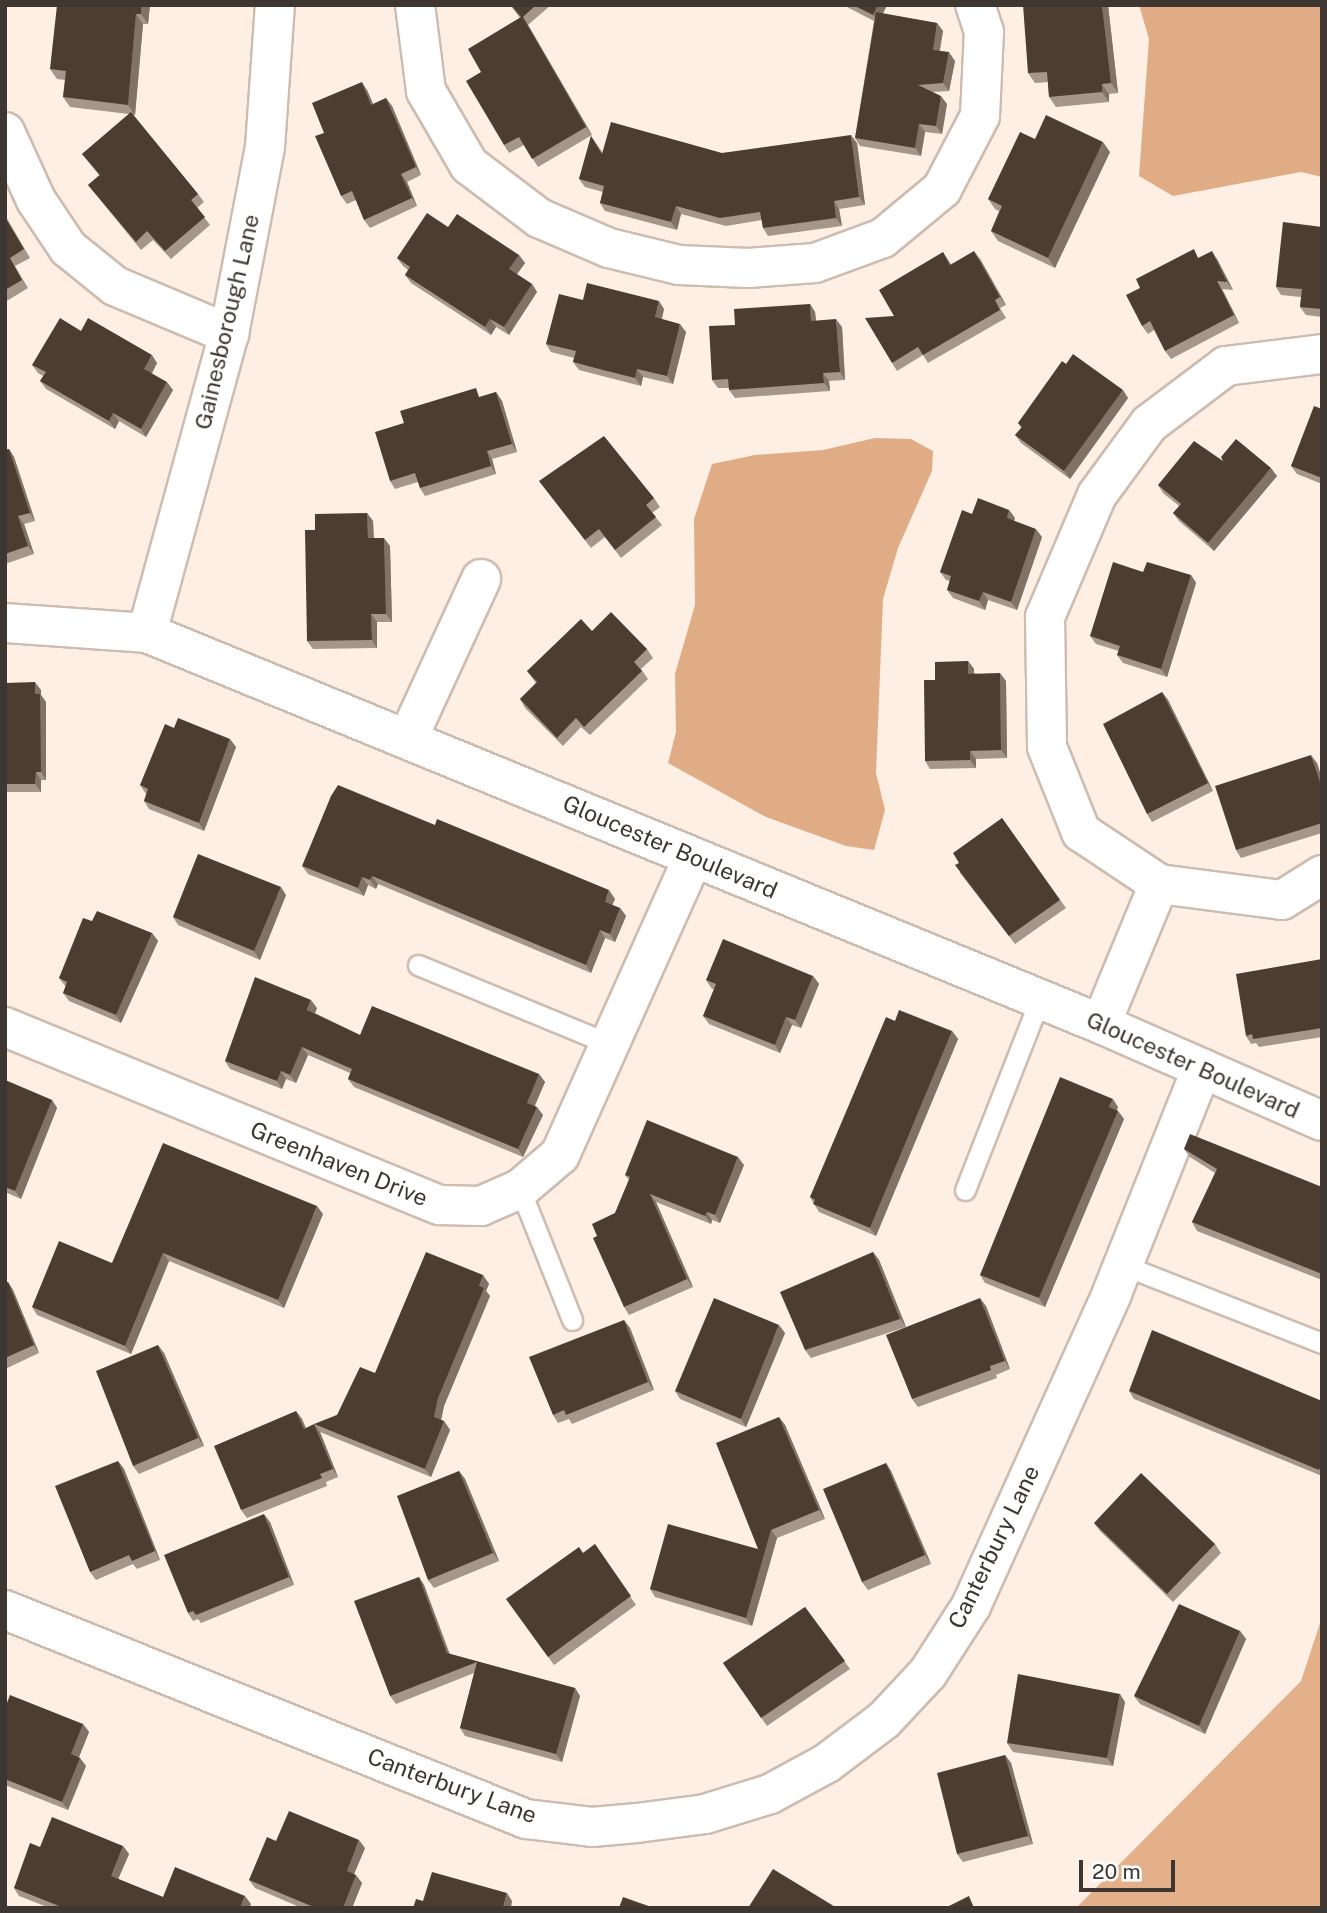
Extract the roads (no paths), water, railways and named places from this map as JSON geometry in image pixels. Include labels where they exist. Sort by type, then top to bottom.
[{"type":"street","name":"Gainesborough Lane","points":[[147,633],[229,334],[265,148],[275,5]]},
{"type":"street","points":[[415,5],[426,91],[469,165],[539,218],[609,248],[679,265],[748,268],[815,263],[883,238],[943,189],[980,116],[984,32],[975,5]]},
{"type":"street","points":[[5,131],[36,200],[68,248],[116,286],[229,334]]},
{"type":"street","points":[[1322,354],[1226,366],[1149,424],[1097,495],[1045,617],[1047,747],[1081,832],[1159,884],[1282,900],[1322,875]]},
{"type":"street","points":[[408,738],[481,579]]},
{"type":"street","name":"Gloucester Boulevard","points":[[5,623],[147,633],[1101,1024],[1322,1121]]},
{"type":"street","name":"Greenhaven Drive","points":[[5,1027],[440,1205],[481,1206],[520,1189],[560,1155],[693,858]]},
{"type":"street","points":[[1101,1024],[1159,884]]},
{"type":"street","name":"Canterbury Lane","points":[[5,1610],[526,1819],[592,1827],[705,1814],[770,1794],[827,1763],[884,1720],[928,1673],[971,1605],[1123,1265],[1202,1068]]},
{"type":"lane","points":[[418,965],[610,1044]]},
{"type":"lane","points":[[965,1190],[1040,999]]},
{"type":"lane","points":[[520,1189],[572,1320]]},
{"type":"lane","points":[[1123,1265],[1322,1343]]}]
